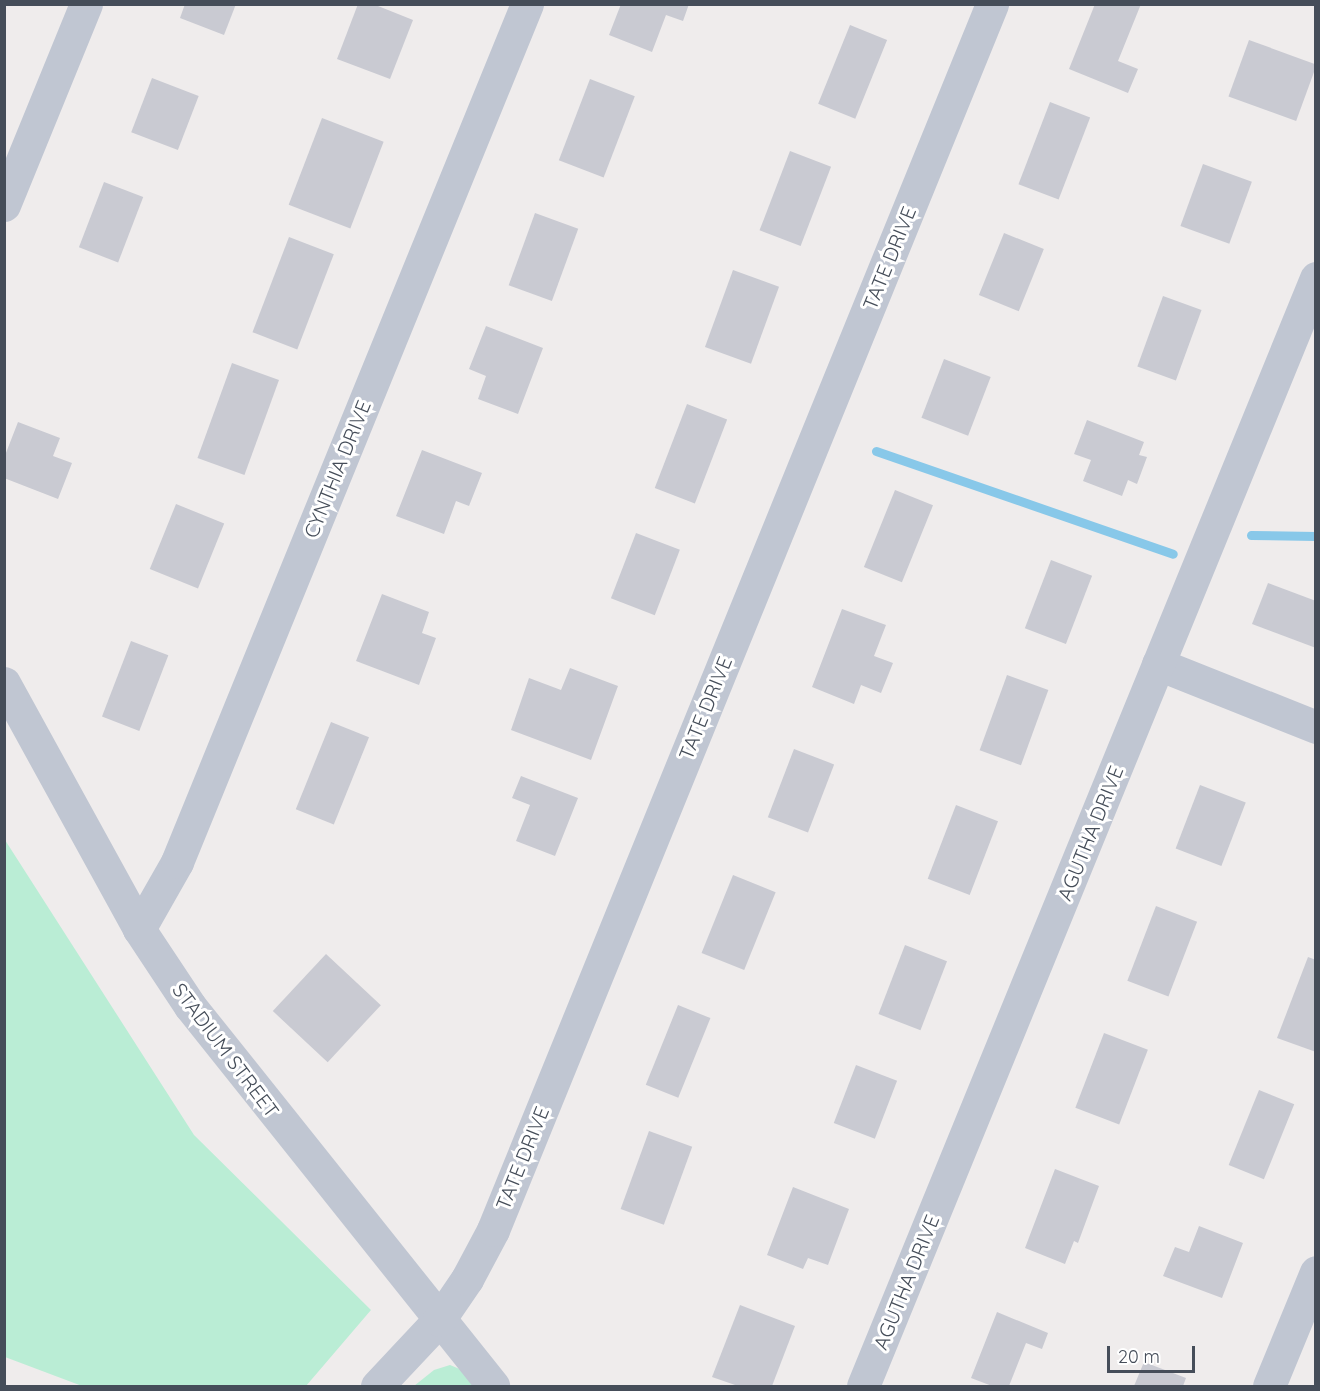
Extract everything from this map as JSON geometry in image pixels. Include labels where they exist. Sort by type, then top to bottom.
[{"type":"street","points":[[4,205],[86,4]]},
{"type":"street","name":"CYNTHIA DRIVE","points":[[139,929],[177,862],[527,4]]},
{"type":"street","name":"TATE DRIVE","points":[[377,1386],[439,1320],[467,1279],[493,1230],[992,4]]},
{"type":"street","name":"AGUTHA DRIVE","points":[[863,1386],[1316,278]]},
{"type":"street","points":[[1158,664],[1316,728]]},
{"type":"street","name":"STADIUM STREET","points":[[4,683],[139,929],[204,1024],[493,1386]]},
{"type":"street","points":[[1269,1386],[1316,1272]]},
{"type":"green space","points":[[5,840],[194,1135],[371,1310],[306,1386],[82,1386],[5,1357]]},
{"type":"green space","points":[[450,1365],[462,1370],[475,1386],[414,1386],[434,1370]]},
{"type":"building","points":[[185,4],[236,4],[224,35],[180,18]]},
{"type":"building","points":[[358,4],[373,4],[413,20],[390,79],[337,59]]},
{"type":"building","points":[[621,4],[689,4],[683,21],[666,15],[652,52],[609,35]]},
{"type":"building","points":[[1095,4],[1141,4],[1118,61],[1138,69],[1128,93],[1069,69]]},
{"type":"building","points":[[850,25],[887,40],[855,119],[818,104]]},
{"type":"building","points":[[1249,40],[1316,64],[1296,121],[1228,96]]},
{"type":"building","points":[[152,78],[199,96],[178,150],[131,132]]},
{"type":"building","points":[[590,79],[635,96],[604,177],[559,160]]},
{"type":"building","points":[[1050,102],[1090,117],[1059,200],[1018,184]]},
{"type":"building","points":[[322,118],[384,142],[350,228],[289,205]]},
{"type":"building","points":[[790,151],[831,167],[801,246],[760,230]]},
{"type":"building","points":[[1203,164],[1252,182],[1229,244],[1180,226]]},
{"type":"building","points":[[104,182],[143,197],[118,262],[79,247]]},
{"type":"building","points":[[535,213],[578,229],[552,301],[509,285]]},
{"type":"building","points":[[1004,233],[1044,249],[1019,311],[979,295]]},
{"type":"building","points":[[289,237],[334,254],[297,349],[252,332]]},
{"type":"building","points":[[733,270],[779,287],[751,364],[705,347]]},
{"type":"building","points":[[1163,296],[1202,310],[1176,380],[1137,366]]},
{"type":"building","points":[[486,326],[543,348],[518,414],[478,399],[486,376],[469,369]]},
{"type":"building","points":[[944,359],[991,377],[968,436],[921,418]]},
{"type":"building","points":[[232,363],[279,380],[244,475],[197,458]]},
{"type":"building","points":[[687,404],[727,419],[695,503],[655,488]]},
{"type":"building","points":[[1087,420],[1144,442],[1139,455],[1147,457],[1137,484],[1128,480],[1122,496],[1083,481],[1091,460],[1074,454]]},
{"type":"building","points":[[18,422],[60,438],[53,456],[72,463],[58,499],[4,478],[4,458]]},
{"type":"building","points":[[422,450],[482,473],[469,506],[456,501],[444,534],[396,516]]},
{"type":"building","points":[[895,490],[933,505],[902,582],[864,567]]},
{"type":"building","points":[[176,504],[224,523],[198,588],[150,569]]},
{"type":"building","points":[[636,533],[680,550],[655,615],[611,598]]},
{"type":"building","points":[[1051,560],[1092,576],[1066,644],[1025,628]]},
{"type":"building","points":[[1268,583],[1316,601],[1316,648],[1252,624]]},
{"type":"building","points":[[382,594],[429,612],[422,633],[436,638],[419,685],[356,661]]},
{"type":"building","points":[[842,609],[886,625],[874,656],[893,663],[881,693],[861,685],[854,704],[812,687]]},
{"type":"building","points":[[131,641],[168,655],[139,731],[102,717]]},
{"type":"building","points":[[570,668],[618,686],[591,760],[511,730],[529,678],[561,690]]},
{"type":"building","points":[[1007,675],[1048,690],[1021,765],[980,750]]},
{"type":"building","points":[[331,722],[369,737],[334,825],[296,809]]},
{"type":"building","points":[[794,749],[834,764],[808,833],[768,817]]},
{"type":"building","points":[[521,776],[578,798],[555,856],[516,841],[530,805],[512,798]]},
{"type":"building","points":[[1200,785],[1246,803],[1221,866],[1176,848]]},
{"type":"building","points":[[956,805],[998,821],[970,895],[928,879]]},
{"type":"building","points":[[733,875],[776,892],[744,970],[702,953]]},
{"type":"building","points":[[1156,906],[1197,922],[1168,996],[1127,981]]},
{"type":"building","points":[[905,945],[947,961],[920,1030],[878,1014]]},
{"type":"building","points":[[326,954],[381,1005],[328,1062],[273,1011]]},
{"type":"building","points":[[1308,957],[1316,960],[1316,1052],[1277,1038]]},
{"type":"building","points":[[678,1005],[710,1018],[678,1098],[646,1085]]},
{"type":"building","points":[[1104,1033],[1148,1050],[1119,1125],[1075,1108]]},
{"type":"building","points":[[856,1065],[897,1081],[875,1139],[834,1123]]},
{"type":"building","points":[[1259,1090],[1294,1104],[1264,1179],[1229,1165]]},
{"type":"building","points":[[649,1131],[692,1147],[664,1225],[621,1209]]},
{"type":"building","points":[[1055,1169],[1099,1186],[1078,1243],[1074,1241],[1065,1264],[1025,1248]]},
{"type":"building","points":[[793,1187],[849,1209],[828,1265],[808,1258],[803,1269],[767,1255]]},
{"type":"building","points":[[1199,1226],[1243,1243],[1222,1298],[1163,1276],[1175,1247],[1189,1252]]},
{"type":"building","points":[[740,1305],[795,1326],[772,1386],[738,1386],[712,1377]]},
{"type":"building","points":[[997,1312],[1048,1333],[1042,1349],[1026,1343],[1009,1386],[992,1386],[971,1378]]},
{"type":"building","points":[[1144,1362],[1186,1378],[1183,1386],[1134,1386]]},
{"type":"waterway","points":[[876,451],[1173,554]]},
{"type":"waterway","points":[[1251,535],[1316,536]]}]
